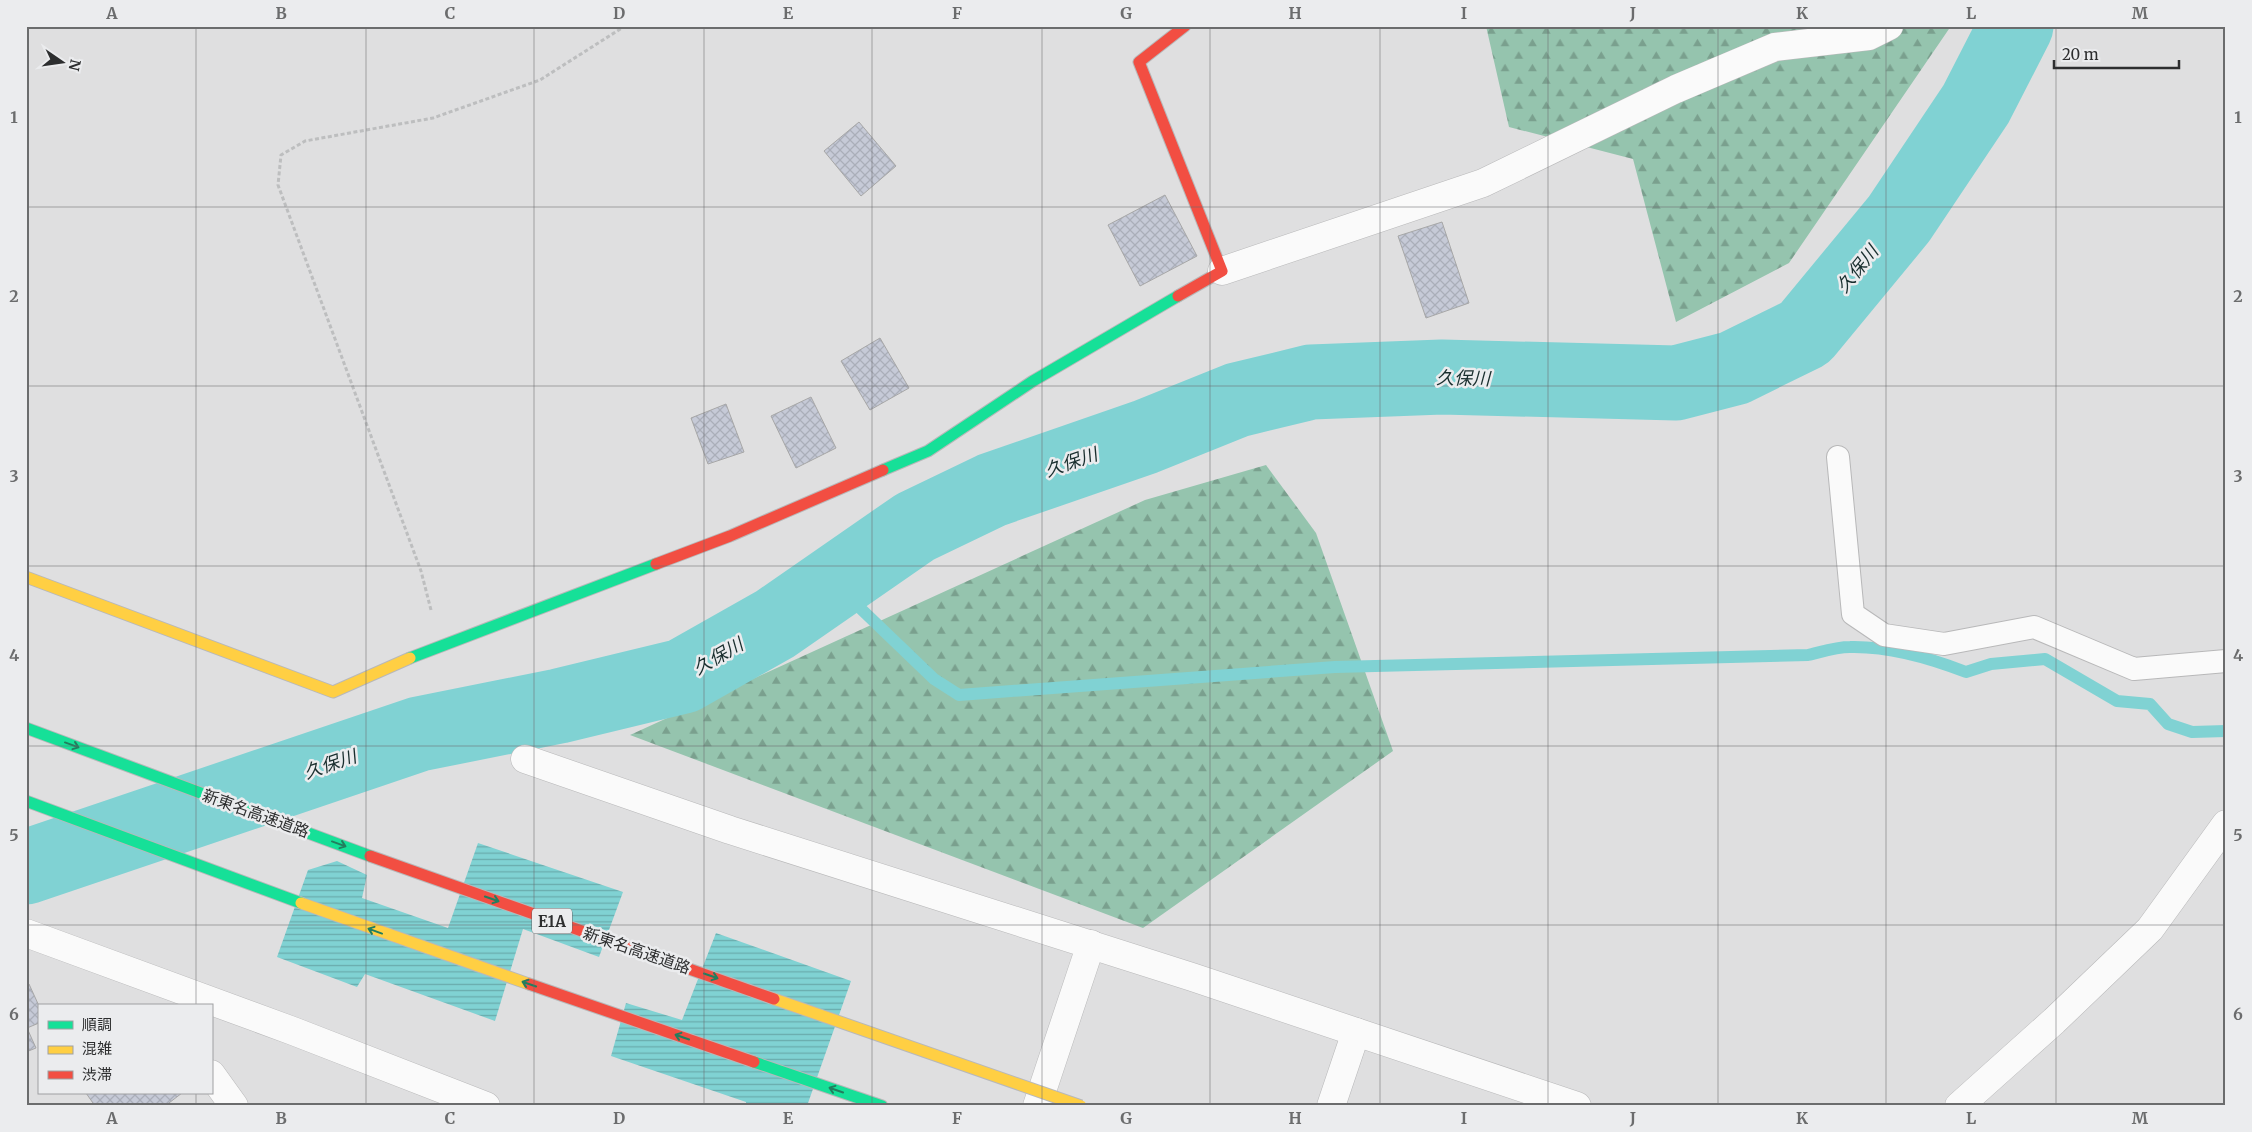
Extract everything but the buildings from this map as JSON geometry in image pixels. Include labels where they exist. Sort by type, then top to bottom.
[{"type":"main road","points":[[26,577],[333,692],[440,645],[730,536],[928,451],[1033,381],[1222,271],[1139,62],[1185,26]]},
{"type":"main road","name":"新東名高速道路","points":[[26,728],[431,878],[1081,1106]]},
{"type":"main road","points":[[26,800],[392,937],[882,1106]]},
{"type":"street","points":[[1222,271],[1482,183],[1676,88],[1775,46],[1869,36],[1889,26]]},
{"type":"street","points":[[526,759],[730,830],[1091,944],[1577,1106]]},
{"type":"street","points":[[1959,1106],[2054,1021],[2150,929],[2226,824]]},
{"type":"street","points":[[32,935],[196,1001]]},
{"type":"street","points":[[1037,1106],[1091,944]]},
{"type":"street","points":[[212,1007],[486,1106]]},
{"type":"street","points":[[1331,1106],[1356,1032]]},
{"type":"street","points":[[212,1075],[234,1106]]},
{"type":"lane","points":[[1838,457],[1853,614],[1884,635],[1944,644],[2034,627],[2134,669],[2226,661]]},
{"type":"path","points":[[440,645],[421,571],[278,185],[281,155],[305,141],[433,118],[540,80],[625,26]]},
{"type":"green space","points":[[1486,26],[1951,26],[1789,263],[1676,322],[1633,159],[1509,127]]},
{"type":"green space","points":[[1266,465],[1316,533],[1393,751],[1143,928],[630,735],[1145,500]]},
{"type":"water","points":[[478,843],[623,892],[599,957],[523,929],[495,1021],[365,974],[357,987],[277,957],[308,870],[337,861],[367,875],[362,898],[448,928]]},
{"type":"water","points":[[716,933],[851,981],[807,1106],[746,1106],[746,1102],[611,1056],[626,1003],[682,1020]]},
{"type":"waterway","name":"久保川","points":[[26,867],[419,734],[559,706],[683,676],[775,624],[915,527],[992,490],[1145,437],[1237,400],[1311,382],[1442,377],[1676,383],[1734,368],[1805,333],[1899,219],[1976,104],[2016,26]]},
{"type":"waterway","points":[[834,583],[934,679],[959,695],[1335,667],[1808,655],[1839,648],[1865,647],[1909,654],[1966,672],[1991,664],[2045,659],[2117,701],[2150,704],[2168,724],[2192,732],[2226,731]]},
{"type":"traffic: fast","points":[[883,470],[928,451],[1033,381],[1178,296]]},
{"type":"traffic: fast","points":[[410,658],[656,564]]},
{"type":"traffic: fast","points":[[26,728],[370,856]]},
{"type":"traffic: fast","points":[[26,801],[301,903]]},
{"type":"traffic: fast","points":[[754,1062],[882,1106]]},
{"type":"traffic: slow","points":[[26,577],[333,692],[410,658]]},
{"type":"traffic: slow","points":[[301,903],[529,984]]},
{"type":"traffic: slow","points":[[774,999],[1081,1106]]},
{"type":"traffic: jam","points":[[1178,296],[1222,271],[1139,62],[1185,26]]},
{"type":"traffic: jam","points":[[656,564],[730,536],[883,470]]},
{"type":"traffic: jam","points":[[370,856],[774,999]]},
{"type":"traffic: jam","points":[[529,984],[754,1062]]}]
